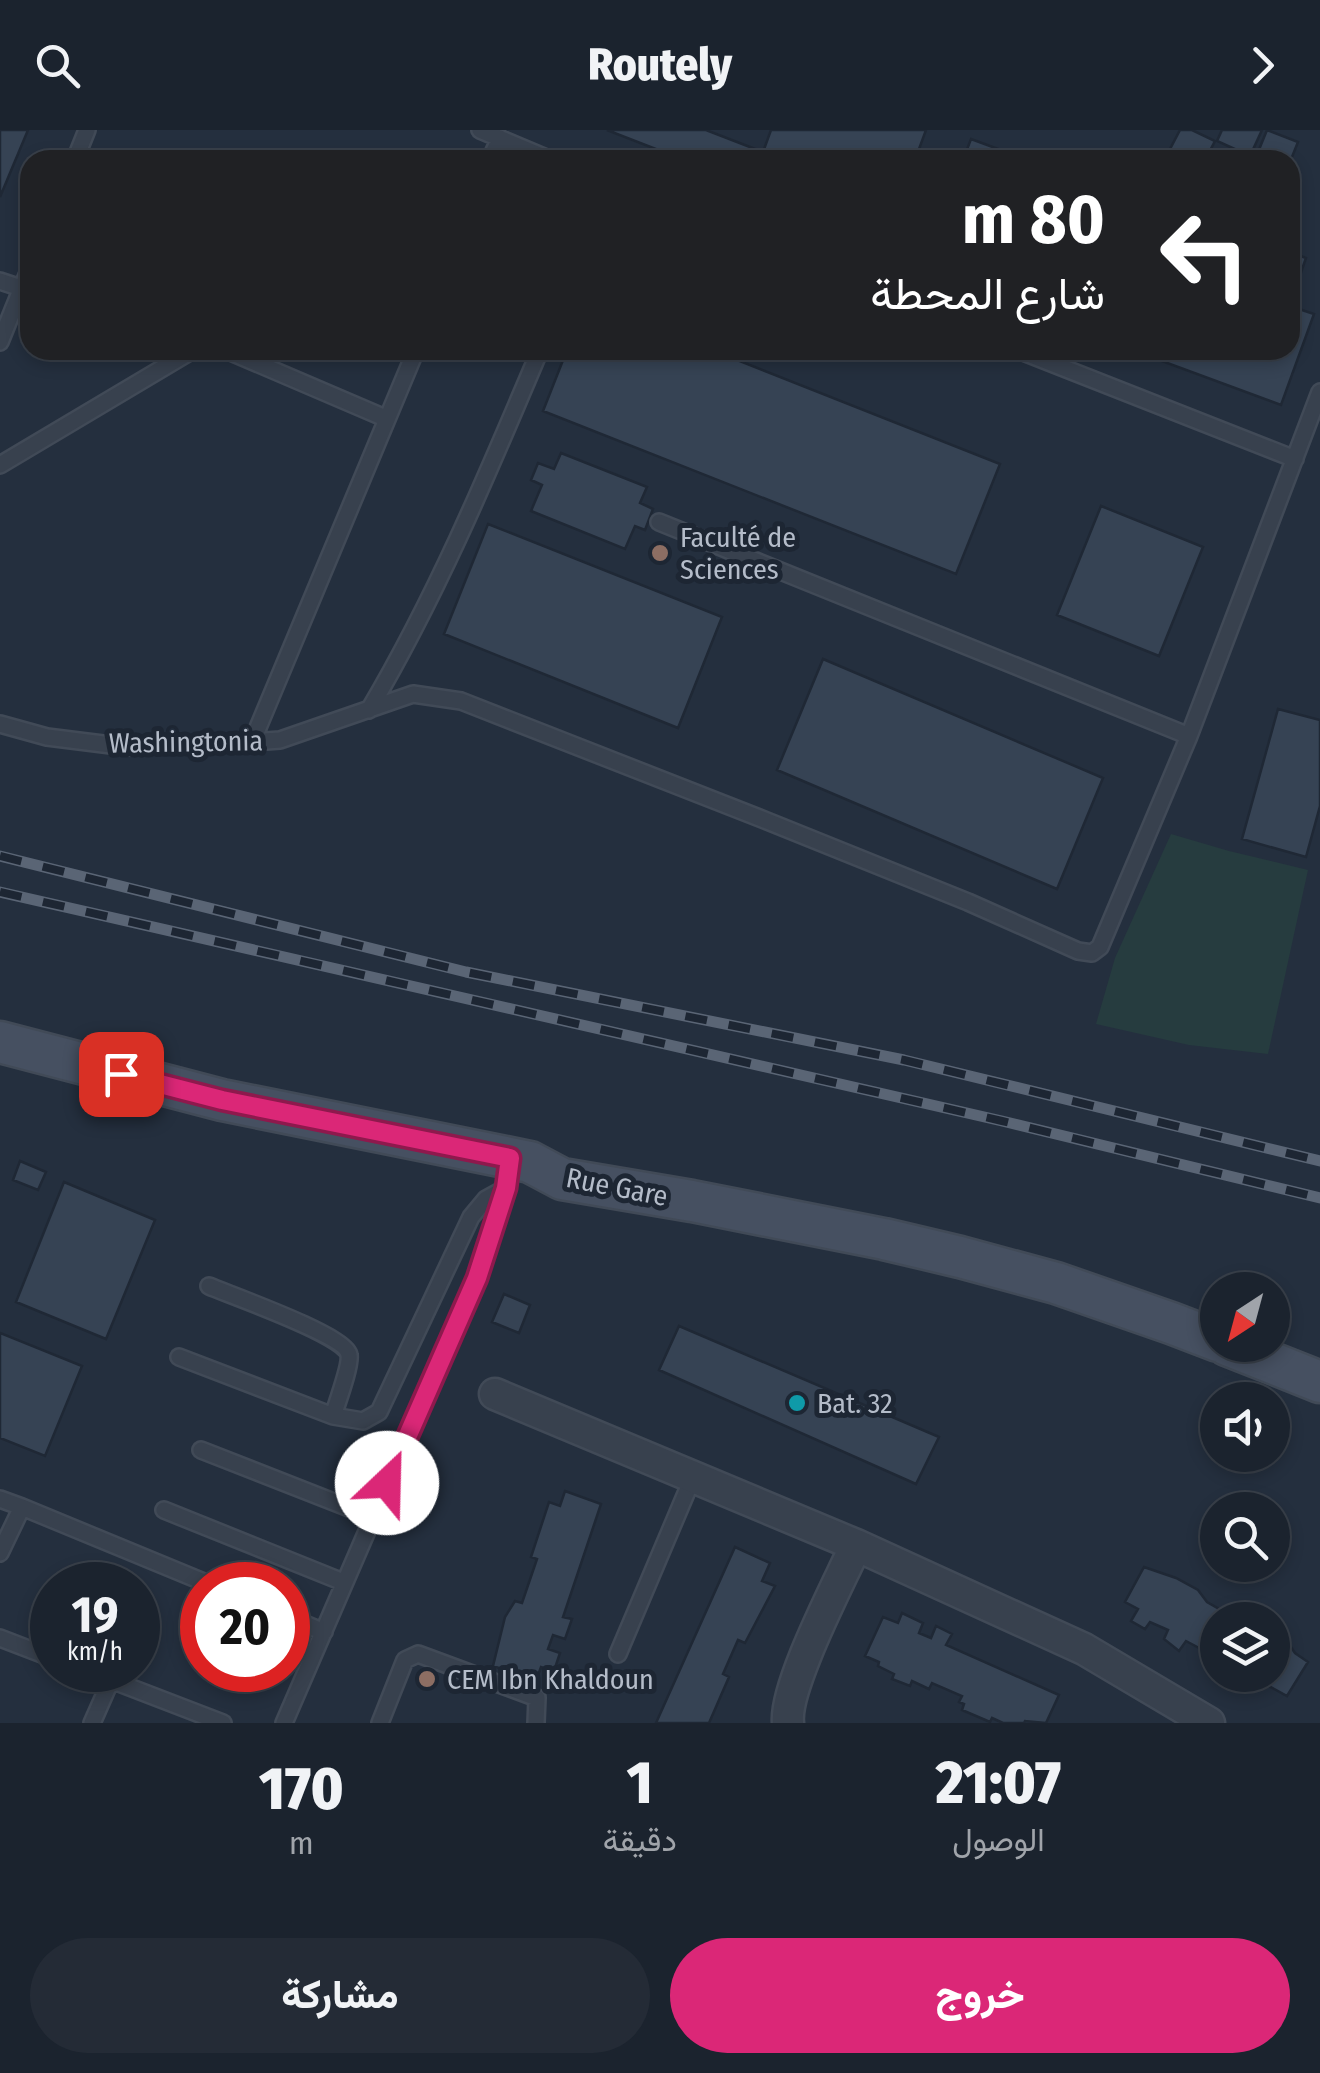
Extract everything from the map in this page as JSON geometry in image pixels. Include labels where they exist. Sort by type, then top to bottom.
[{"type":"main road","points":[[0,1042],[515,1170]]},
{"type":"main road","name":"Rue Gare","points":[[515,1170],[566,1159],[696,1180],[948,1235],[1057,1264],[1200,1315]]},
{"type":"main road","name":"Rue Gare","points":[[515,1170],[692,1201],[960,1257],[1056,1283],[1200,1334]]},
{"type":"main road","points":[[1290,1348],[1320,1359]]},
{"type":"main road","points":[[1270,1362],[1320,1382]]},
{"type":"street","points":[[495,1394],[856,1545],[1084,1649],[1209,1723]]},
{"type":"street","points":[[788,1723],[794,1684],[856,1545]]},
{"type":"lane","points":[[480,130],[528,150]]},
{"type":"lane","points":[[495,150],[500,138]]},
{"type":"lane","points":[[0,342],[20,302]]},
{"type":"lane","points":[[0,466],[176,360]]},
{"type":"lane","points":[[249,360],[386,418]]},
{"type":"lane","points":[[252,742],[412,360]]},
{"type":"lane","points":[[369,710],[440,579],[536,360]]},
{"type":"lane","points":[[1043,360],[1295,459]]},
{"type":"lane","points":[[659,522],[1189,736],[1320,392]]},
{"type":"lane","name":"Washingtonia","points":[[0,724],[48,737],[127,747],[252,742],[280,740],[412,694],[461,702],[548,733],[1078,951],[1092,953],[1100,947],[1189,736]]},
{"type":"lane","points":[[179,1358],[333,1416],[363,1421],[379,1412],[471,1217],[515,1170]]},
{"type":"lane","points":[[284,1723],[477,1278],[515,1170]]},
{"type":"lane","points":[[208,1286],[346,1346],[350,1356],[333,1416]]},
{"type":"lane","points":[[201,1450],[372,1517]]},
{"type":"lane","points":[[618,1654],[693,1477]]},
{"type":"lane","points":[[0,1499],[180,1572]]},
{"type":"lane","points":[[0,1553],[22,1507]]},
{"type":"lane","points":[[164,1510],[344,1582]]},
{"type":"lane","points":[[310,1626],[324,1632]]},
{"type":"lane","points":[[0,1638],[30,1650]]},
{"type":"lane","points":[[380,1723],[405,1660],[418,1654],[537,1698],[536,1723]]},
{"type":"lane","points":[[92,1723],[106,1692]]},
{"type":"lane","points":[[142,1692],[223,1723]]},
{"type":"green space","points":[[1171,834],[1308,870],[1268,1054],[1189,1045],[1096,1024],[1115,958]]},
{"type":"building","points":[[0,130],[28,130],[0,197]]},
{"type":"building","points":[[607,130],[706,130],[758,150],[658,150]]},
{"type":"building","points":[[771,130],[926,130],[919,150],[764,150]]},
{"type":"building","points":[[1180,130],[1192,130],[1215,141],[1210,150],[1170,150]]},
{"type":"building","points":[[1222,130],[1262,130],[1253,150],[1237,150],[1217,141]]},
{"type":"building","points":[[1267,130],[1298,142],[1295,150],[1259,150]]},
{"type":"building","points":[[971,139],[1001,150],[967,150]]},
{"type":"building","points":[[1300,309],[1314,314],[1300,353]]},
{"type":"building","points":[[563,360],[737,360],[1000,464],[956,574],[543,411]]},
{"type":"building","points":[[1159,360],[1297,360],[1281,405]]},
{"type":"building","points":[[561,453],[647,487],[640,503],[653,509],[645,530],[635,526],[625,549],[531,511],[542,485],[531,480],[538,463],[554,469]]},
{"type":"building","points":[[1101,506],[1203,547],[1159,656],[1057,615]]},
{"type":"building","points":[[488,524],[722,617],[678,728],[444,634]]},
{"type":"building","points":[[823,659],[1103,778],[1057,889],[777,770]]},
{"type":"building","points":[[1278,709],[1320,720],[1320,806],[1306,857],[1242,839]]},
{"type":"building","points":[[20,1161],[46,1172],[38,1190],[13,1180]]},
{"type":"building","points":[[64,1182],[155,1220],[106,1339],[16,1302]]},
{"type":"building","points":[[504,1294],[530,1305],[519,1333],[492,1322]]},
{"type":"building","name":"Bat. 32","points":[[679,1326],[939,1437],[916,1484],[659,1370]]},
{"type":"building","points":[[0,1333],[82,1366],[45,1456],[0,1438]]},
{"type":"building","points":[[565,1491],[601,1504],[563,1617],[572,1619],[565,1639],[553,1635],[548,1649],[560,1653],[554,1671],[541,1667],[536,1681],[493,1666],[505,1617],[515,1601],[522,1603],[537,1559],[531,1557],[549,1502],[560,1506]]},
{"type":"building","points":[[735,1547],[770,1563],[762,1581],[775,1586],[745,1643],[738,1640],[723,1674],[729,1677],[709,1723],[656,1723]]},
{"type":"building","points":[[1144,1567],[1198,1590],[1207,1602],[1200,1602],[1200,1648],[1186,1641],[1179,1651],[1164,1639],[1168,1630],[1150,1622],[1145,1629],[1131,1621],[1138,1609],[1125,1602]]},
{"type":"building","points":[[902,1613],[923,1623],[919,1633],[931,1638],[936,1626],[952,1634],[946,1645],[1059,1695],[1046,1723],[1003,1723],[992,1718],[990,1722],[962,1710],[962,1696],[932,1683],[929,1689],[912,1681],[910,1686],[892,1679],[894,1674],[865,1656],[883,1617],[898,1623]]},
{"type":"building","points":[[1290,1646],[1308,1662],[1290,1691]]},
{"type":"railway","points":[[0,856],[466,972],[904,1060],[1320,1161]]},
{"type":"railway","points":[[0,892],[1002,1121],[1320,1198]]},
{"type":"place","name":"Faculté de Sciences","points":[[660,553]]},
{"type":"place","name":"Bat. 32","points":[[797,1403]]},
{"type":"place","name":"CEM Ibn Khaldoun","points":[[427,1679]]},
{"type":"route","points":[[121,1074],[222,1100],[510,1158],[506,1188],[477,1278],[387,1483]]}]
